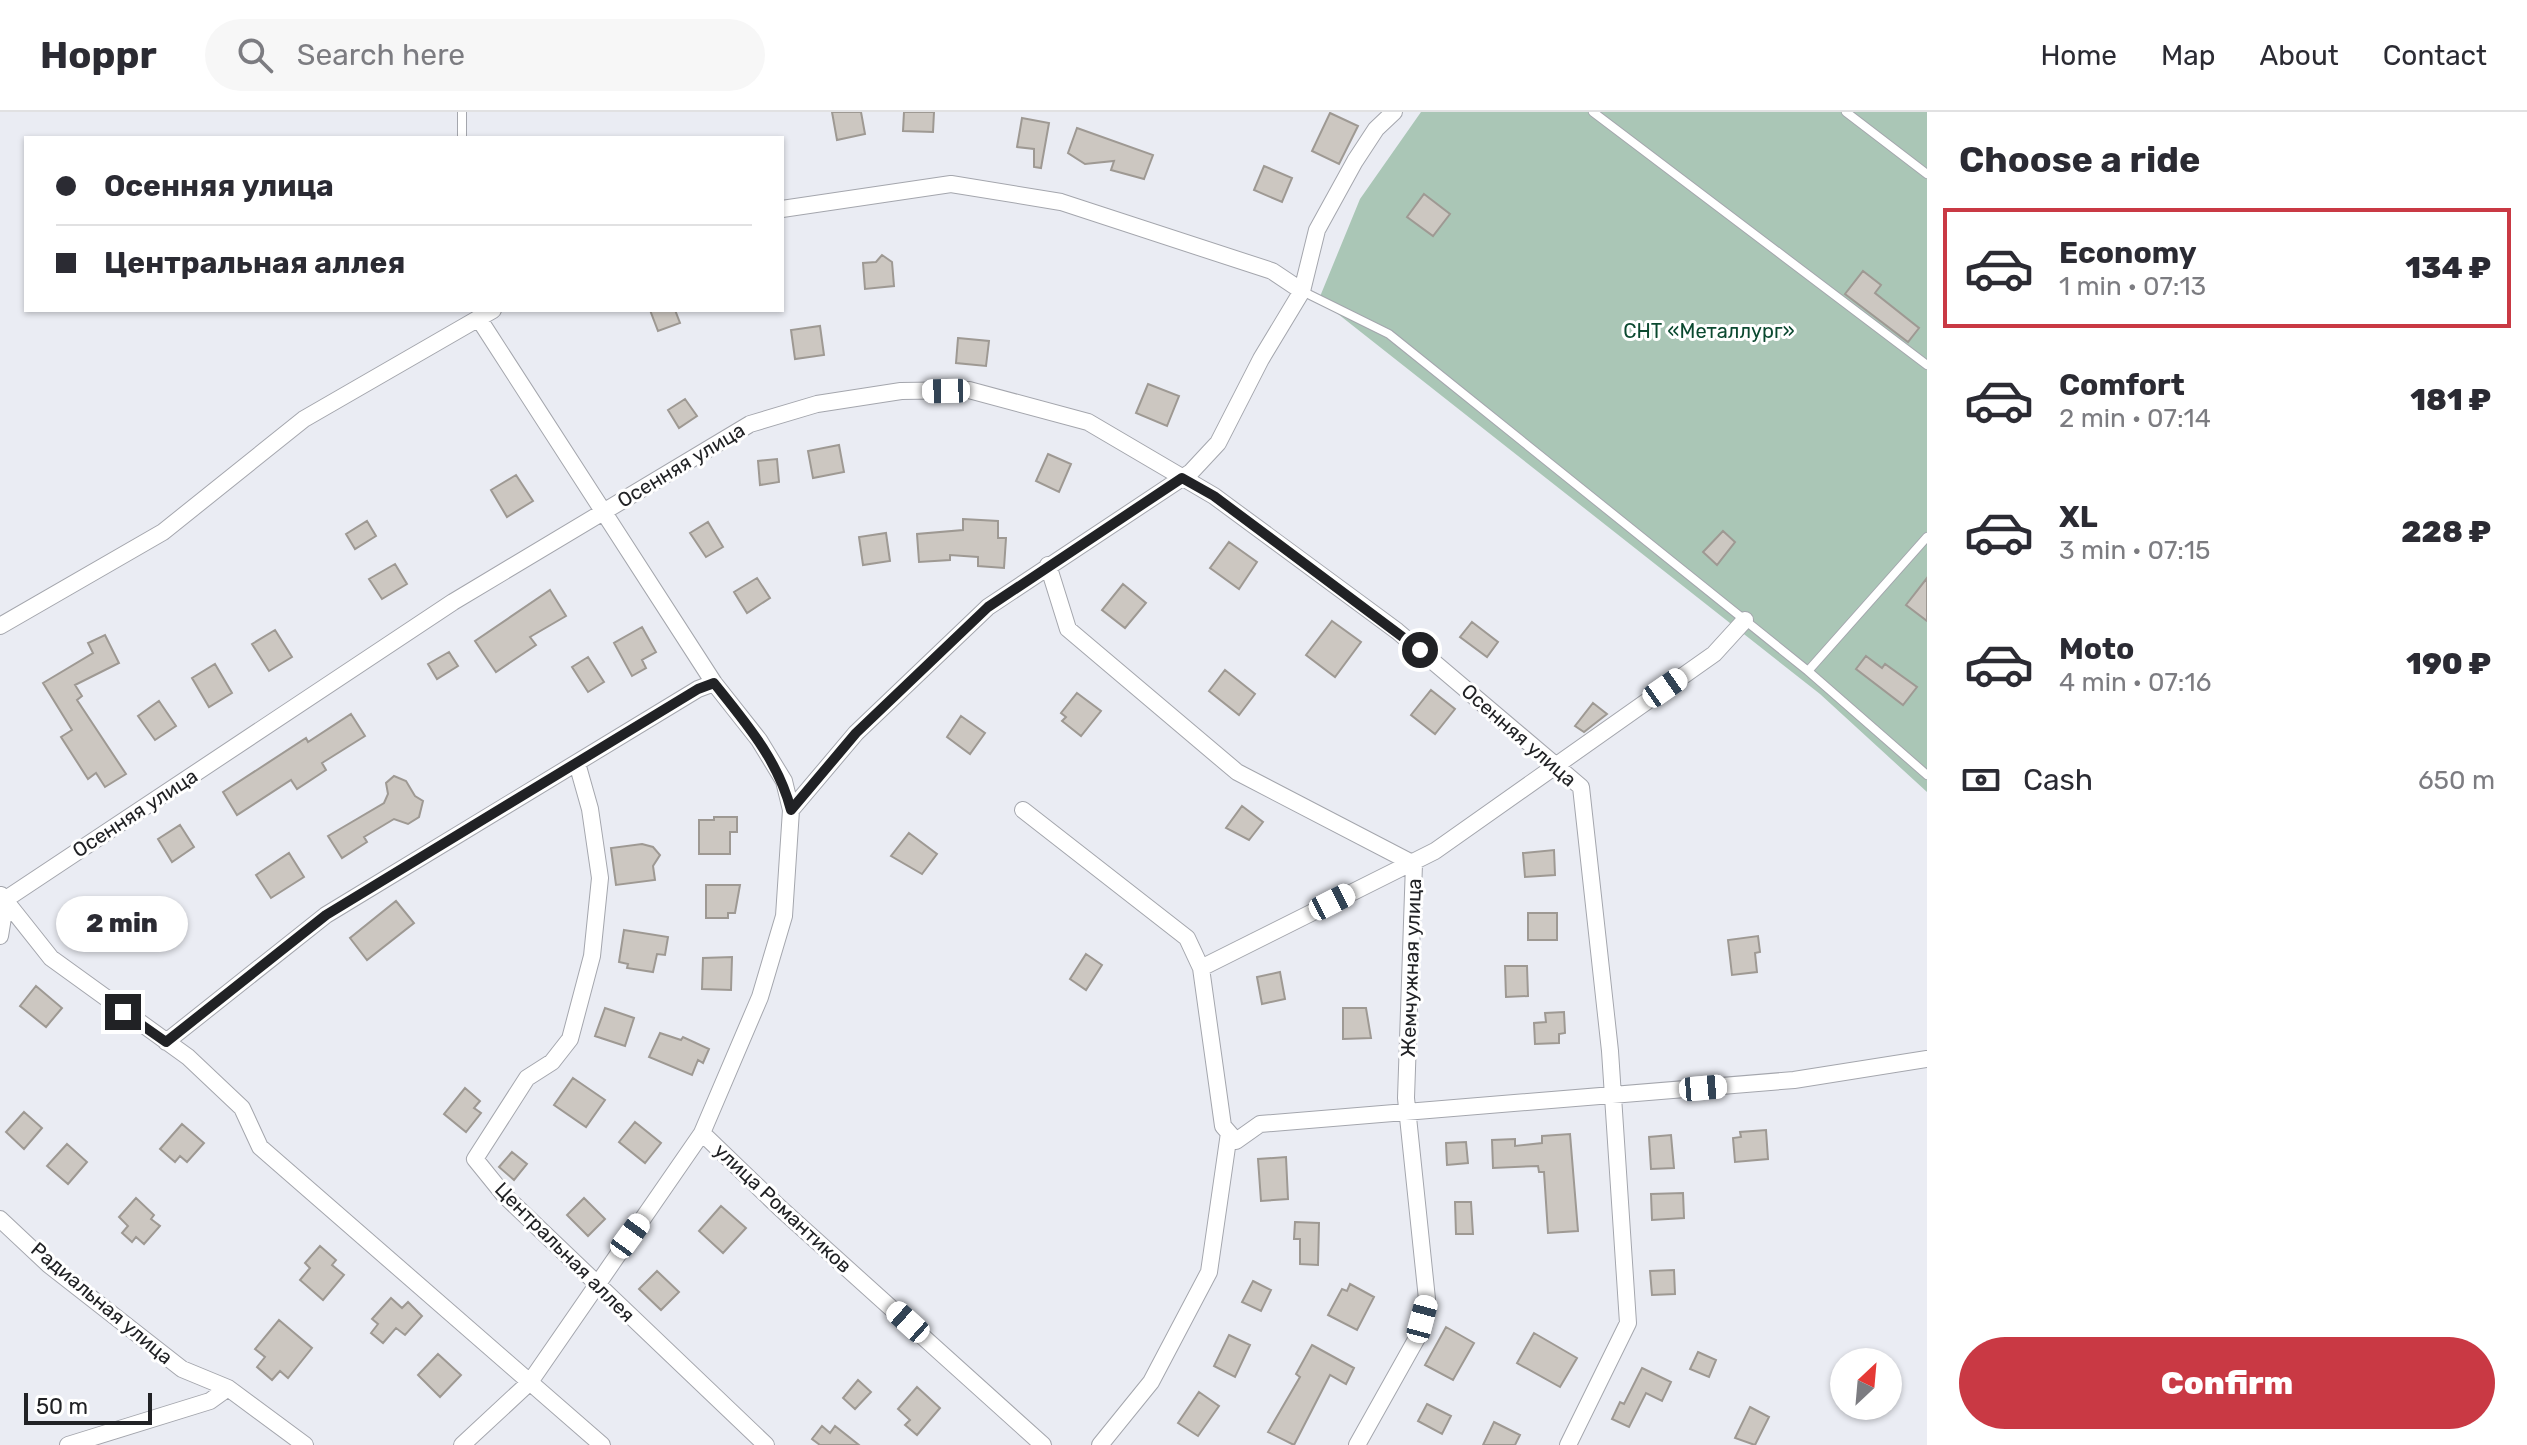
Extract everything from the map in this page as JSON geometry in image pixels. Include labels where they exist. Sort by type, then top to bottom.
[{"type":"street","points":[[791,810],[874,716],[988,607],[1182,478],[1218,443],[1261,359],[1302,291],[1317,230],[1376,129],[1394,112]]},
{"type":"street","points":[[784,209],[951,184],[1061,202],[1272,271],[1302,291]]},
{"type":"street","points":[[0,626],[163,532],[304,419],[483,313],[603,511],[714,683],[759,740],[784,781],[791,810]]},
{"type":"street","name":"Осенняя улица","points":[[3,896],[453,602],[603,511],[678,470],[750,424],[817,404],[901,391],[969,390],[1088,422],[1214,496],[1397,631],[1581,787],[1613,1095],[1628,1323],[1568,1445]]},
{"type":"street","name":"Жемчужная улица","points":[[1048,565],[1068,629],[1237,772],[1414,864],[1407,1112],[1427,1299],[1417,1338],[1357,1445]]},
{"type":"street","points":[[1201,968],[1435,851],[1554,764],[1714,654],[1745,620]]},
{"type":"street","points":[[166,1042],[326,915],[698,689],[714,683]]},
{"type":"street","name":"Центральная аллея","points":[[577,763],[590,809],[600,878],[592,956],[570,1039],[552,1062],[527,1078],[475,1159],[505,1196],[766,1445]]},
{"type":"street","name":"улица Романтиков","points":[[791,810],[784,916],[760,997],[702,1133],[780,1208],[1043,1445]]},
{"type":"street","points":[[1023,810],[1187,938],[1201,968],[1223,1126],[1236,1141],[1260,1124],[1794,1080],[1927,1059]]},
{"type":"street","points":[[0,936],[3,896]]},
{"type":"street","points":[[3,896],[51,958],[188,1057],[242,1108],[260,1147],[602,1445]]},
{"type":"street","points":[[462,1445],[530,1382],[702,1133]]},
{"type":"street","points":[[1100,1445],[1151,1382],[1209,1272],[1229,1133]]},
{"type":"street","name":"Радиальная улица","points":[[0,1219],[49,1265],[182,1369],[228,1388],[305,1445]]},
{"type":"street","points":[[68,1445],[210,1401],[228,1388]]},
{"type":"lane","points":[[462,112],[462,136]]},
{"type":"lane","points":[[1593,112],[1927,365]]},
{"type":"lane","points":[[1846,112],[1927,174]]},
{"type":"lane","points":[[1302,291],[1389,334],[1808,671],[1927,775]]},
{"type":"lane","points":[[1808,671],[1927,537]]},
{"type":"green space","name":"СНТ «Металлург»","points":[[1421,112],[1927,112],[1927,792],[1820,694],[1319,299],[1360,199]]},
{"type":"building","points":[[832,112],[861,112],[865,134],[837,140]]},
{"type":"building","points":[[904,112],[934,112],[933,132],[903,131]]},
{"type":"building","points":[[1330,113],[1358,126],[1339,164],[1312,151]]},
{"type":"building","points":[[1022,118],[1049,123],[1041,168],[1034,167],[1034,149],[1017,147]]},
{"type":"building","points":[[1077,128],[1153,155],[1144,179],[1111,170],[1114,161],[1085,164],[1068,153]]},
{"type":"building","points":[[1264,166],[1292,178],[1282,202],[1254,190]]},
{"type":"building","points":[[1424,194],[1450,214],[1433,236],[1407,217]]},
{"type":"building","points":[[882,255],[892,262],[894,286],[865,289],[863,263],[876,262]]},
{"type":"building","points":[[1863,271],[1881,285],[1875,293],[1919,328],[1908,342],[1845,294]]},
{"type":"building","points":[[651,312],[676,312],[680,323],[658,331]]},
{"type":"building","points":[[820,326],[824,355],[795,359],[791,330]]},
{"type":"building","points":[[958,338],[989,341],[986,366],[956,363]]},
{"type":"building","points":[[1148,384],[1179,396],[1167,426],[1136,413]]},
{"type":"building","points":[[685,399],[697,416],[679,428],[668,410]]},
{"type":"building","points":[[839,445],[844,472],[813,478],[808,451]]},
{"type":"building","points":[[1048,454],[1071,464],[1059,492],[1036,481]]},
{"type":"building","points":[[777,459],[779,482],[760,485],[758,461]]},
{"type":"building","points":[[516,475],[533,501],[507,517],[491,490]]},
{"type":"building","points":[[963,519],[998,521],[998,538],[1006,538],[1004,568],[978,566],[978,557],[950,555],[950,560],[919,562],[917,534],[963,530]]},
{"type":"building","points":[[367,521],[376,536],[355,549],[346,534]]},
{"type":"building","points":[[708,522],[723,547],[706,557],[690,533]]},
{"type":"building","points":[[1723,531],[1735,542],[1717,565],[1703,552]]},
{"type":"building","points":[[886,533],[890,561],[863,565],[859,537]]},
{"type":"building","points":[[1229,542],[1257,562],[1239,589],[1210,568]]},
{"type":"building","points":[[395,564],[407,584],[382,599],[369,579]]},
{"type":"building","points":[[757,578],[770,598],[747,613],[734,592]]},
{"type":"building","points":[[1927,578],[1927,621],[1906,605]]},
{"type":"building","points":[[1123,584],[1146,603],[1125,628],[1102,610]]},
{"type":"building","points":[[550,590],[566,616],[530,637],[536,645],[496,672],[475,641]]},
{"type":"building","points":[[1332,621],[1361,642],[1335,677],[1306,655]]},
{"type":"building","points":[[1472,622],[1498,642],[1487,657],[1460,637]]},
{"type":"building","points":[[642,627],[656,652],[642,660],[646,668],[632,676],[614,643]]},
{"type":"building","points":[[275,630],[292,657],[269,671],[252,644]]},
{"type":"building","points":[[105,635],[119,663],[75,685],[82,696],[77,700],[126,774],[105,787],[96,773],[88,779],[61,737],[72,730],[43,683],[93,653],[88,643]]},
{"type":"building","points":[[449,652],[458,666],[437,679],[428,664]]},
{"type":"building","points":[[1866,656],[1882,668],[1885,664],[1917,687],[1903,705],[1856,669]]},
{"type":"building","points":[[588,657],[604,682],[588,692],[572,667]]},
{"type":"building","points":[[215,664],[232,693],[209,707],[192,678]]},
{"type":"building","points":[[1225,670],[1255,694],[1239,715],[1209,691]]},
{"type":"building","points":[[1431,690],[1455,709],[1435,734],[1411,715]]},
{"type":"building","points":[[1077,693],[1101,711],[1081,736],[1062,721],[1066,717],[1061,713]]},
{"type":"building","points":[[159,701],[176,726],[155,740],[138,716]]},
{"type":"building","points":[[1593,703],[1607,714],[1584,732],[1575,726]]},
{"type":"building","points":[[351,714],[365,736],[322,763],[326,770],[297,789],[291,780],[237,815],[223,792],[306,738],[308,742]]},
{"type":"building","points":[[961,716],[985,733],[970,754],[947,737]]},
{"type":"building","points":[[394,776],[406,781],[415,796],[423,801],[419,817],[408,824],[394,819],[364,837],[367,842],[342,858],[328,836],[384,803],[388,794],[386,783]]},
{"type":"building","points":[[1242,806],[1263,822],[1249,840],[1226,828]]},
{"type":"building","points":[[714,817],[737,817],[737,832],[730,832],[730,854],[699,854],[699,820],[714,820]]},
{"type":"building","points":[[180,825],[194,847],[172,862],[158,839]]},
{"type":"building","points":[[909,833],[937,854],[922,874],[891,856]]},
{"type":"building","points":[[642,844],[653,847],[660,855],[653,866],[655,880],[616,885],[611,848]]},
{"type":"building","points":[[1554,850],[1555,875],[1525,877],[1523,853]]},
{"type":"building","points":[[289,853],[304,877],[271,898],[256,875]]},
{"type":"building","points":[[706,885],[740,885],[735,913],[728,913],[728,918],[706,918]]},
{"type":"building","points":[[396,901],[414,923],[367,960],[350,938]]},
{"type":"building","points":[[1528,913],[1557,913],[1557,940],[1528,940]]},
{"type":"building","points":[[624,930],[668,937],[665,955],[657,954],[653,972],[627,968],[628,964],[619,962]]},
{"type":"building","points":[[1758,936],[1760,952],[1755,953],[1757,972],[1732,975],[1728,940]]},
{"type":"building","points":[[1086,954],[1102,965],[1086,990],[1070,979]]},
{"type":"building","points":[[732,957],[731,990],[702,989],[703,958]]},
{"type":"building","points":[[1505,966],[1527,966],[1528,996],[1506,997]]},
{"type":"building","points":[[1280,972],[1285,999],[1262,1004],[1257,977]]},
{"type":"building","points":[[36,986],[62,1008],[46,1027],[20,1006]]},
{"type":"building","points":[[605,1008],[634,1018],[625,1046],[595,1036]]},
{"type":"building","points":[[1343,1008],[1366,1008],[1371,1038],[1343,1039]]},
{"type":"building","points":[[1564,1012],[1565,1033],[1559,1034],[1559,1043],[1535,1044],[1534,1023],[1546,1022],[1545,1013]]},
{"type":"building","points":[[660,1033],[681,1040],[683,1037],[709,1049],[703,1063],[698,1060],[692,1075],[649,1057]]},
{"type":"building","points":[[573,1078],[605,1100],[586,1127],[554,1105]]},
{"type":"building","points":[[465,1088],[480,1101],[474,1108],[481,1113],[466,1132],[444,1114]]},
{"type":"building","points":[[24,1112],[42,1128],[24,1149],[6,1132]]},
{"type":"building","points":[[635,1122],[661,1143],[645,1163],[619,1142]]},
{"type":"building","points":[[182,1124],[204,1143],[187,1162],[180,1156],[175,1162],[160,1149]]},
{"type":"building","points":[[1766,1130],[1768,1159],[1735,1162],[1733,1138],[1741,1137],[1740,1132]]},
{"type":"building","points":[[1570,1134],[1578,1231],[1548,1233],[1544,1172],[1539,1172],[1538,1166],[1493,1168],[1492,1140],[1515,1139],[1515,1146],[1542,1143],[1542,1136]]},
{"type":"building","points":[[1671,1135],[1674,1168],[1651,1169],[1649,1137]]},
{"type":"building","points":[[1466,1142],[1468,1163],[1447,1165],[1446,1143]]},
{"type":"building","points":[[67,1144],[87,1162],[68,1184],[47,1166]]},
{"type":"building","points":[[512,1152],[527,1164],[514,1180],[499,1167]]},
{"type":"building","points":[[1286,1157],[1288,1199],[1261,1201],[1258,1159]]},
{"type":"building","points":[[1683,1193],[1684,1218],[1652,1220],[1651,1194]]},
{"type":"building","points":[[136,1198],[154,1215],[151,1219],[160,1226],[144,1244],[136,1237],[132,1242],[122,1233],[128,1226],[119,1217]]},
{"type":"building","points":[[584,1198],[605,1219],[588,1236],[567,1215]]},
{"type":"building","points":[[1455,1202],[1471,1202],[1473,1234],[1456,1234]]},
{"type":"building","points":[[721,1206],[746,1228],[723,1253],[699,1231]]},
{"type":"building","points":[[1295,1222],[1319,1223],[1318,1265],[1300,1264],[1300,1239],[1294,1239]]},
{"type":"building","points":[[320,1246],[336,1260],[332,1265],[344,1275],[323,1300],[300,1280],[310,1268],[305,1263]]},
{"type":"building","points":[[1674,1270],[1675,1294],[1652,1295],[1650,1271]]},
{"type":"building","points":[[657,1271],[679,1292],[661,1310],[639,1289]]},
{"type":"building","points":[[1253,1281],[1271,1290],[1261,1311],[1242,1302]]},
{"type":"building","points":[[1350,1284],[1374,1297],[1357,1330],[1328,1315],[1342,1289],[1347,1291]]},
{"type":"building","points":[[391,1298],[402,1308],[408,1302],[422,1316],[405,1335],[396,1328],[383,1343],[371,1333],[378,1324],[372,1319]]},
{"type":"building","points":[[279,1320],[312,1348],[288,1378],[280,1371],[272,1380],[257,1367],[265,1357],[255,1349]]},
{"type":"building","points":[[1446,1327],[1474,1343],[1453,1380],[1425,1365]]},
{"type":"building","points":[[1534,1333],[1577,1358],[1560,1387],[1517,1363]]},
{"type":"building","points":[[1229,1335],[1250,1345],[1235,1377],[1214,1366]]},
{"type":"building","points":[[1312,1345],[1354,1368],[1346,1384],[1330,1375],[1294,1445],[1268,1432],[1300,1377],[1296,1374]]},
{"type":"building","points":[[1698,1352],[1716,1360],[1709,1377],[1690,1369]]},
{"type":"building","points":[[438,1354],[461,1375],[440,1397],[418,1375]]},
{"type":"building","points":[[1642,1368],[1671,1382],[1662,1401],[1646,1393],[1629,1427],[1612,1419],[1620,1402],[1624,1404]]},
{"type":"building","points":[[858,1380],[871,1392],[855,1409],[843,1398]]},
{"type":"building","points":[[917,1387],[940,1408],[917,1435],[905,1425],[910,1420],[898,1409]]},
{"type":"building","points":[[1199,1392],[1219,1406],[1198,1436],[1178,1423]]},
{"type":"building","points":[[1427,1404],[1451,1416],[1442,1434],[1418,1421]]},
{"type":"building","points":[[1750,1407],[1769,1417],[1755,1445],[1735,1438]]},
{"type":"building","points":[[1494,1422],[1520,1435],[1515,1445],[1483,1445]]},
{"type":"building","points":[[822,1426],[830,1433],[835,1426],[859,1445],[820,1445],[812,1439]]},
{"type":"route","points":[[123,1012],[166,1042],[326,915],[698,689],[714,683],[759,740],[784,781],[791,810],[856,733],[988,607],[1182,478],[1214,496],[1420,650]]}]
